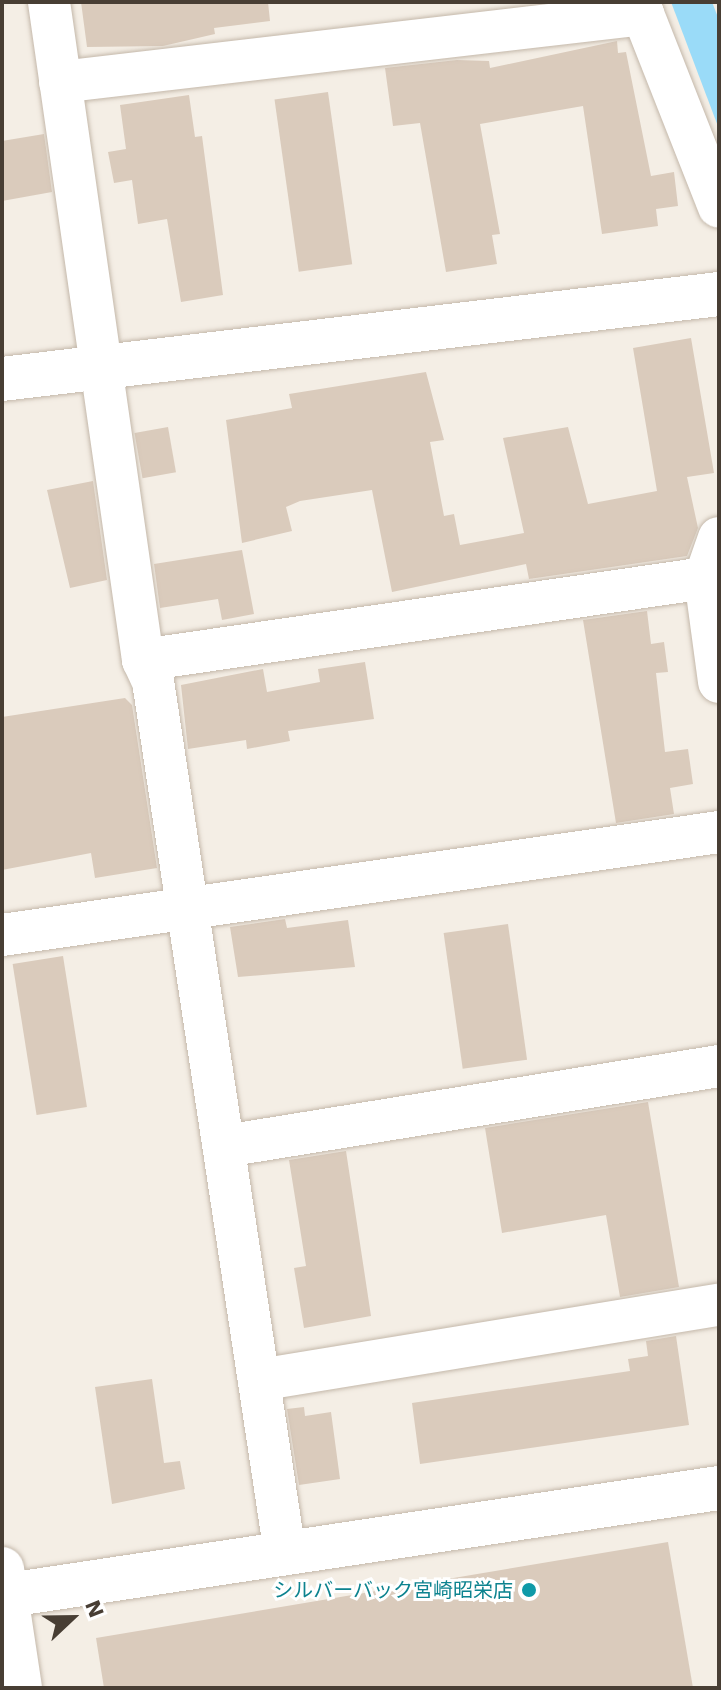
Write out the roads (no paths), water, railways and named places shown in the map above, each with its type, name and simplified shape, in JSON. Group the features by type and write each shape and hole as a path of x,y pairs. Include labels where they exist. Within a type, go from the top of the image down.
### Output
{"street":[{"path":"49,2 143,660 153,681 183,911 225,1146 285,1554"},
{"path":"60,82 641,8 719,207"},
{"path":"2,379 719,294"},
{"path":"719,538 705,578 719,682"},
{"path":"143,660 705,578"},
{"path":"2,935 719,832"},
{"path":"225,1146 719,1066"},
{"path":"259,1380 719,1305"},
{"path":"20,1688 3,1587 285,1554 719,1488"}],"water":[{"path":"671,2 712,2 719,20 719,129"}],"place":[{"name":"シルバーバック宮崎昭栄店","path":"529,1590"}]}
